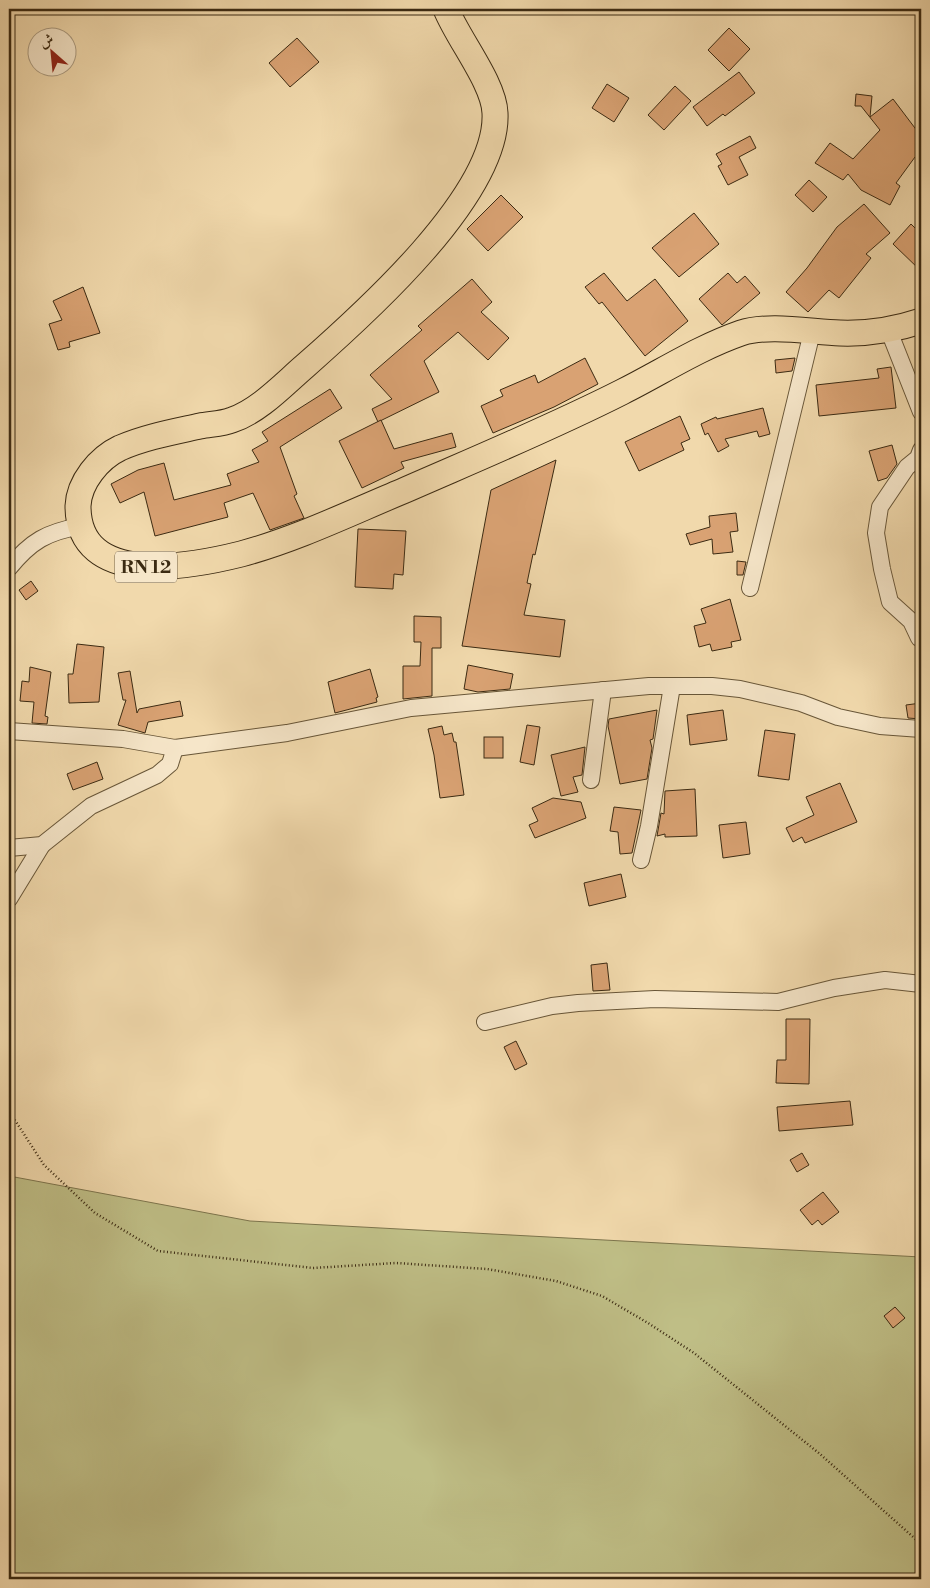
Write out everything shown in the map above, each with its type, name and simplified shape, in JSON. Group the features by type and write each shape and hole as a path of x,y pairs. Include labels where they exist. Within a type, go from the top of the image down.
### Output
{"main road":[{"name":"RN 12","path":"446,9 495,106 495,128 487,156 474,180 430,245 339,336 258,405 234,420 170,432 118,449 92,469 78,502 81,526 92,549 108,558 144,568 180,565 239,554 303,534 488,454 622,392 699,350 746,331 845,334 889,331 921,321"}],"street":[{"path":"889,331 921,412"},
{"path":"750,588 812,332"},
{"path":"919,638 911,621 890,602 876,534 880,507 907,467 918,458 921,450"},
{"path":"9,568 37,541 53,531 81,526"},
{"path":"641,860 649,826 672,686"},
{"path":"9,731 123,739 175,748 287,733 410,708 603,690 672,686 740,689 801,703 854,721 880,726 921,729"},
{"path":"591,780 603,690"},
{"path":"9,899 42,845 90,806 157,776 170,764 175,748"},
{"path":"9,848 42,845"},
{"path":"485,1022 552,1006 602,1001 655,999 778,1002 834,988 885,980 921,984"}],"path":[{"path":"9,1111 44,1165 82,1201 95,1213 158,1251 313,1268 396,1263 487,1269 556,1281 602,1296 694,1353 820,1454 921,1544"}],"shaded area":[{"path":"9,1176 250,1221 921,1257 921,1579 9,1579"}],"building":[{"path":"729,28 750,49 729,71 708,50"},
{"path":"297,38 319,62 290,87 269,63"},
{"path":"739,72 755,93 725,116 723,114 707,126 693,107"},
{"path":"607,84 629,98 614,122 592,108"},
{"path":"675,86 691,101 664,130 648,115"},
{"path":"856,94 872,96 870,117 893,99 921,136 921,164 915,157 896,183 900,186 890,205 861,190 848,174 843,180 815,163 830,143 853,159 880,130 861,106 855,106"},
{"path":"750,136 756,148 739,157 748,175 728,185 718,166 722,164 716,154"},
{"path":"809,180 827,197 813,212 795,195"},
{"path":"501,195 523,217 488,251 467,229"},
{"path":"864,204 890,233 866,254 871,258 839,298 829,290 808,312 786,292 807,268 837,227"},
{"path":"694,213 719,244 679,277 652,248"},
{"path":"911,224 921,234 921,271 893,244"},
{"path":"604,273 627,301 655,279 688,321 645,356 602,302 599,304 585,287"},
{"path":"728,273 737,283 745,276 760,293 722,325 699,299"},
{"path":"472,279 492,302 481,312 509,338 488,360 458,332 424,361 439,392 378,422 372,409 392,399 370,375 422,330 418,326"},
{"path":"83,287 100,333 69,342 70,347 58,350 49,324 62,320 53,301"},
{"path":"585,358 598,384 554,407 493,433 481,406 503,396 500,390 535,375 538,383"},
{"path":"795,358 792,371 776,373 775,360"},
{"path":"891,367 896,408 819,416 816,385 879,378 877,369"},
{"path":"330,389 342,408 280,447 297,494 294,496 304,518 270,530 253,493 224,503 228,517 155,536 144,492 120,503 111,484 138,470 164,463 174,500 231,485 227,474 259,462 252,450 268,441 262,432"},
{"path":"763,408 770,434 759,437 757,431 725,439 729,446 718,452 708,433 705,435 701,424 716,417 717,419"},
{"path":"680,416 690,439 681,443 684,450 639,471 625,442"},
{"path":"381,420 394,449 452,433 456,447 401,462 404,468 362,488 339,441"},
{"path":"892,445 897,464 887,478 878,481 869,451"},
{"path":"556,460 527,583 531,584 524,615 565,620 560,657 462,646 491,490"},
{"path":"736,513 738,531 730,532 733,552 713,554 712,539 690,545 686,534 710,527 709,516"},
{"path":"358,529 406,531 403,575 394,574 393,589 355,587"},
{"path":"737,561 746,562 743,575 737,575"},
{"path":"31,581 38,591 26,600 19,590"},
{"path":"730,599 741,640 731,642 732,647 712,651 710,644 699,647 694,626 706,623 701,609"},
{"path":"414,616 441,617 441,648 432,648 432,696 403,699 403,666 420,666 421,642 414,642"},
{"path":"77,644 104,647 99,702 69,703 68,674 73,674"},
{"path":"468,665 513,674 510,689 478,692 464,689"},
{"path":"30,667 51,672 45,716 48,717 47,724 32,723 34,702 20,701 22,681 29,682"},
{"path":"370,669 378,697 376,698 377,702 335,713 328,682"},
{"path":"130,671 137,713 139,709 180,701 183,716 148,722 145,733 118,725 126,700 123,700 118,673"},
{"path":"921,703 921,719 908,718 906,705"},
{"path":"657,710 653,739 650,740 652,748 647,779 620,784 608,726 609,719"},
{"path":"723,710 727,740 690,745 687,715"},
{"path":"527,725 540,727 534,765 520,762"},
{"path":"442,726 444,735 452,733 454,742 456,742 464,795 440,798 428,729"},
{"path":"765,730 795,734 789,780 758,776"},
{"path":"484,737 503,737 503,758 484,758"},
{"path":"585,747 582,775 573,777 578,792 561,796 551,755"},
{"path":"97,762 103,779 73,790 67,774"},
{"path":"840,783 857,822 805,843 802,837 793,842 786,828 814,815 806,797"},
{"path":"695,789 697,836 665,837 665,834 657,836 661,813 664,814 665,791"},
{"path":"553,798 581,802 586,818 535,838 529,825 538,821 532,808"},
{"path":"614,807 641,810 632,853 620,854 618,832 610,831"},
{"path":"746,822 750,854 723,858 719,825"},
{"path":"621,874 626,897 589,906 584,883"},
{"path":"607,963 610,990 593,991 591,965"},
{"path":"786,1019 810,1019 809,1084 776,1083 777,1060 786,1060"},
{"path":"516,1041 527,1064 515,1070 504,1047"},
{"path":"850,1101 853,1125 779,1131 777,1107"},
{"path":"802,1153 809,1165 797,1172 790,1160"},
{"path":"823,1192 839,1212 822,1225 818,1220 812,1225 800,1210"},
{"path":"895,1307 905,1318 893,1328 884,1316"}]}
